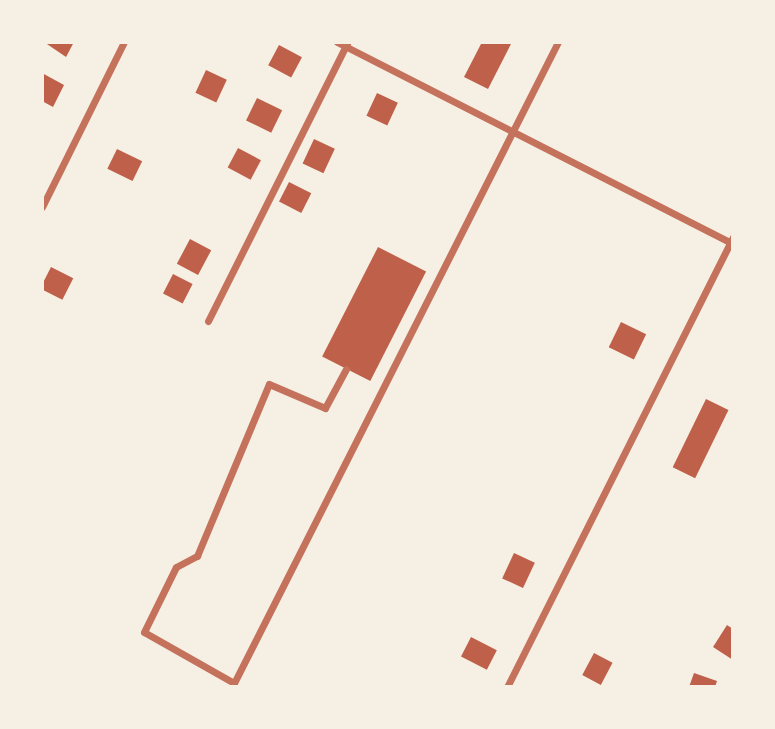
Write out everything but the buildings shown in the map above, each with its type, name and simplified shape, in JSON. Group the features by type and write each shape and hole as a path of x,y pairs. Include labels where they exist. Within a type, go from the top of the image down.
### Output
{"street":[{"path":"42,207 124,42"},
{"path":"346,369 325,408 268,384 197,556 176,567 144,632 233,685 558,42"},
{"path":"208,321 343,43 732,241 507,687"}]}
